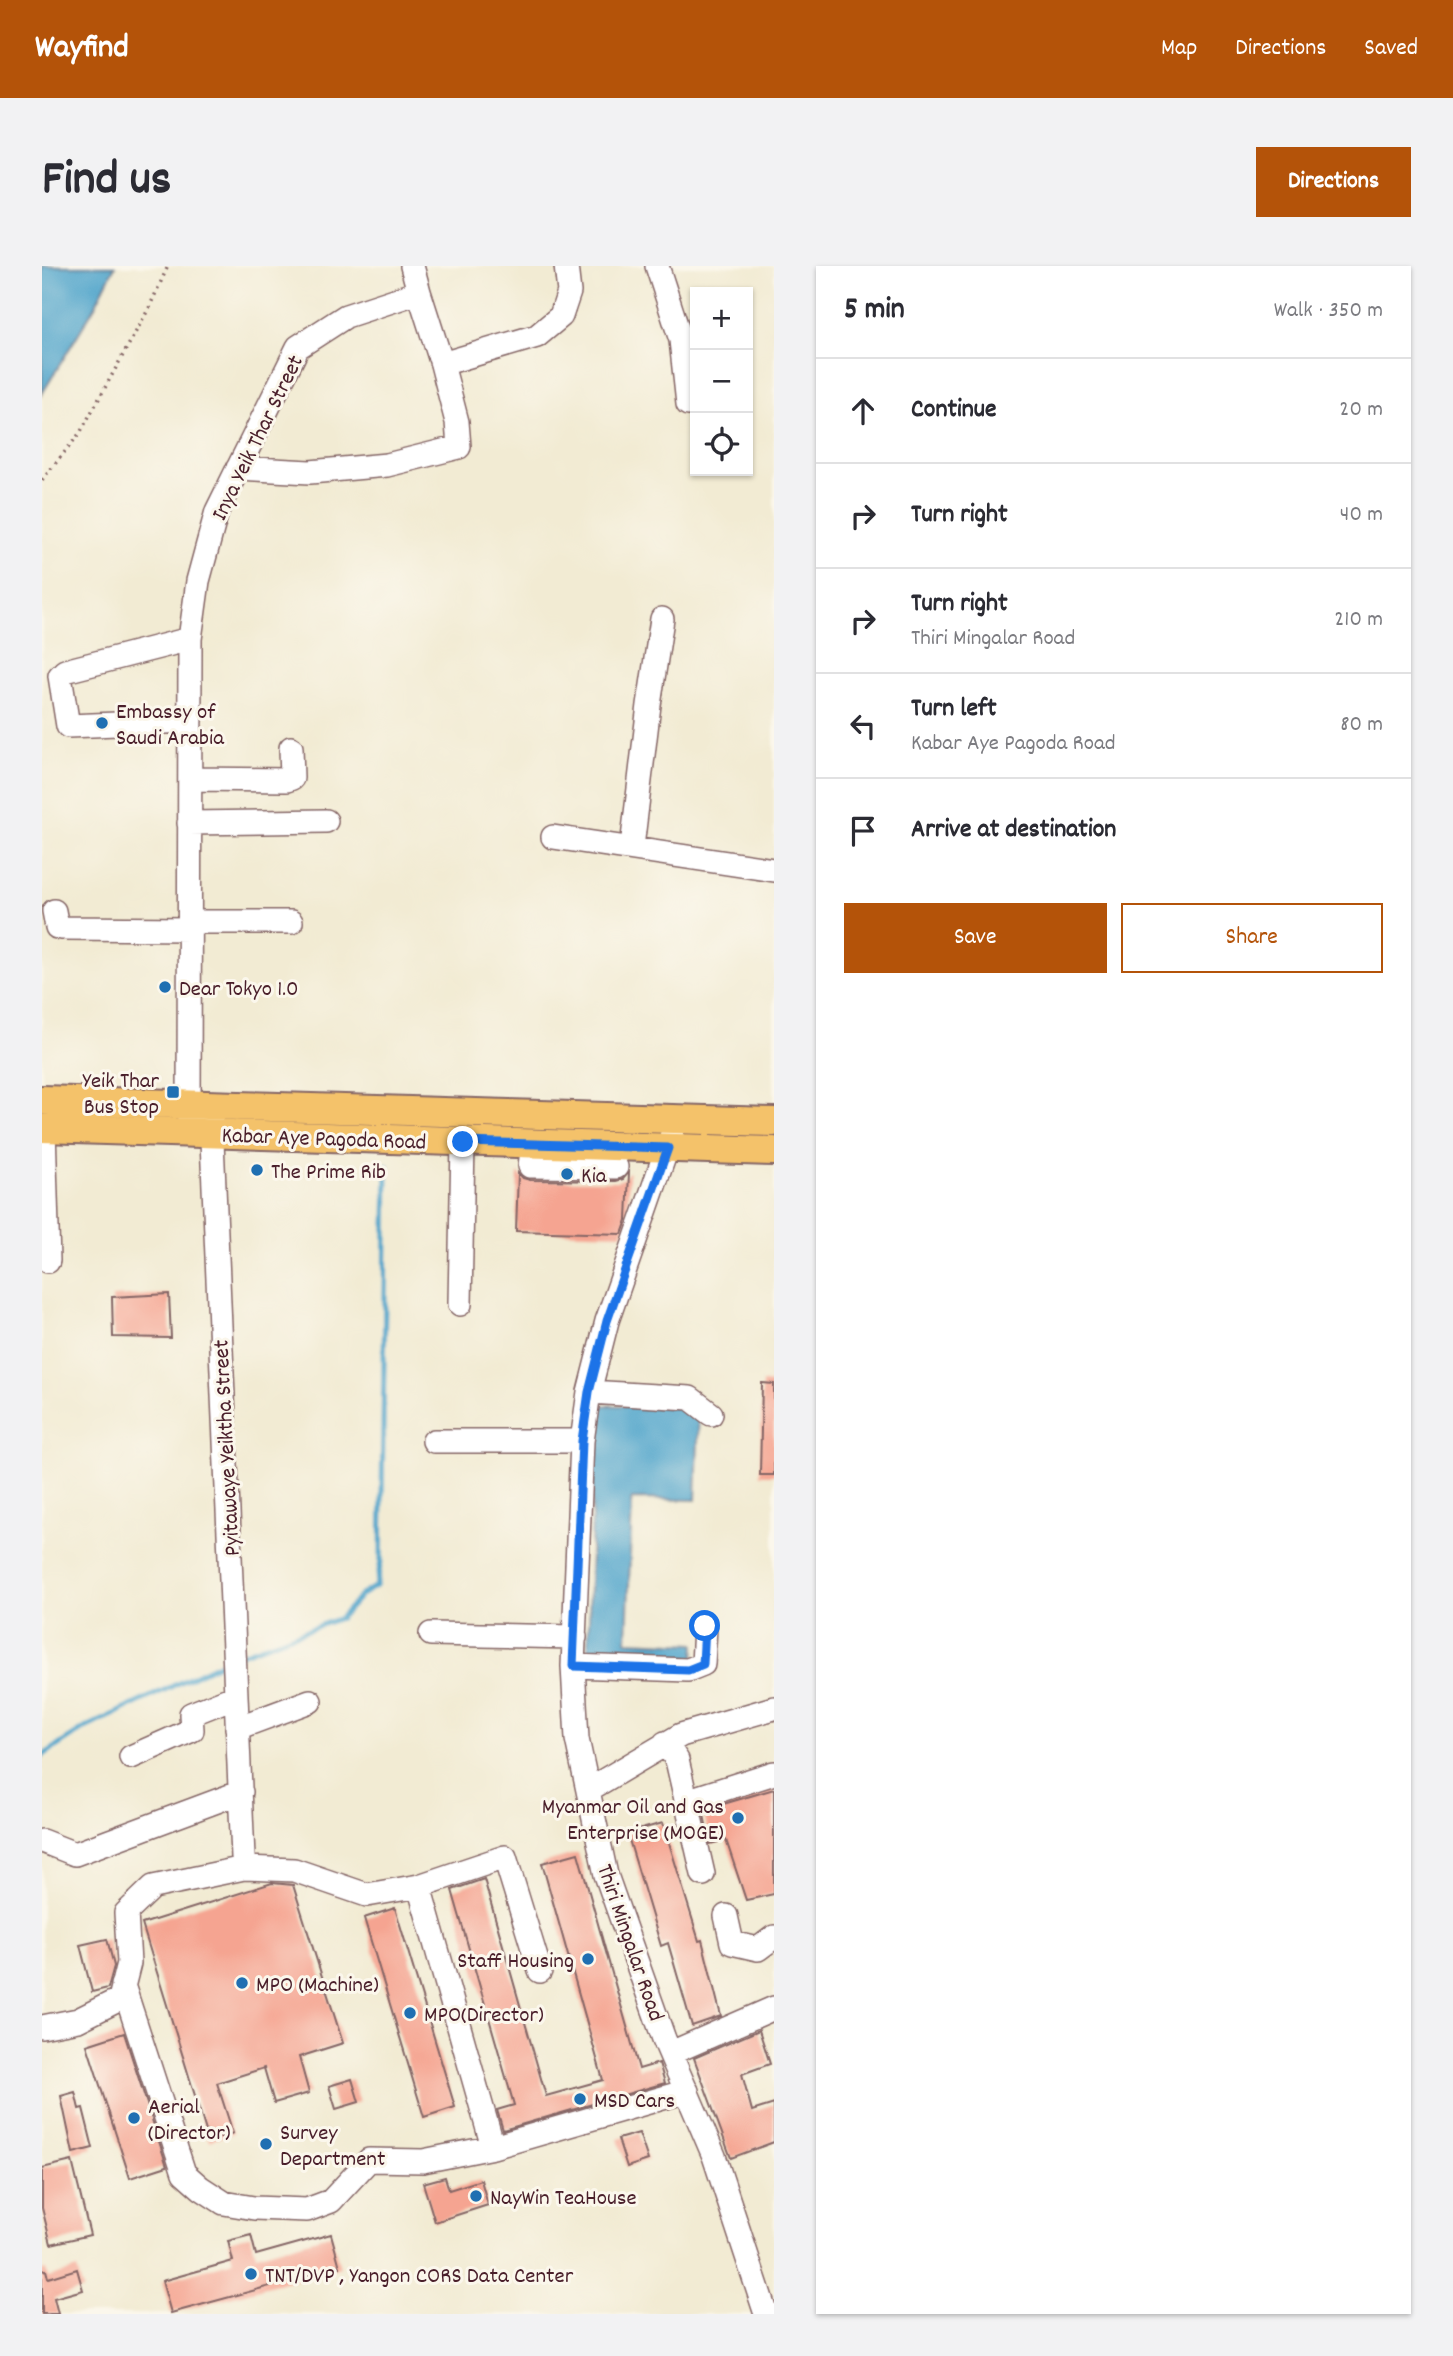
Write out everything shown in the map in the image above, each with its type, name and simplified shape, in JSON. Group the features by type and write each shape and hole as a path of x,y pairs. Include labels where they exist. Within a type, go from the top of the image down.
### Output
{"main road":[{"name":"Kabar Aye Pagoda Road","path":"42,1100 774,1122"},
{"name":"Kabar Aye Pagoda Road","path":"43,1129 774,1151"}],"street":[{"path":"238,468 310,472 387,465 459,447 457,422 442,364 412,266"},
{"path":"442,364 537,336 561,316 569,292 566,266"},
{"path":"657,266 681,340 688,404"},
{"name":"Inya Yeik Thar Street","path":"200,1104 190,925 190,639 198,581 217,510 298,346 346,316 419,292"},
{"path":"632,847 662,620"},
{"path":"190,639 65,671 60,676 68,726 190,721"},
{"path":"190,779 287,780 292,778 293,771 291,748"},
{"path":"189,823 326,821"},
{"path":"554,837 774,870"},
{"path":"54,911 55,923 62,928 291,922"},
{"name":"Pyitawaye Yeiktha Street","path":"200,1104 236,1696 243,1857"},
{"name":"Thiri Mingalar Road","path":"676,1119 607,1321 589,1392 582,1441 573,1666 577,1739 606,1875 671,2053 714,2156 766,2314"},
{"path":"43,1129 48,1261"},
{"path":"460,1304 463,1142"},
{"path":"533,1144 530,1166 616,1167"},
{"path":"589,1392 690,1398 711,1414"},
{"path":"434,1441 582,1441"},
{"path":"573,1666 688,1670 703,1664 705,1626"},
{"path":"431,1634 575,1637"},
{"path":"131,1757 192,1730 191,1714 236,1696"},
{"path":"237,1728 310,1701"},
{"path":"588,1790 681,1735 774,1707"},
{"path":"665,1743 677,1760 703,1874"},
{"path":"686,1801 774,1773"},
{"path":"42,1841 75,1854 241,1792"},
{"path":"42,2027 78,2020 120,1999 129,1962 126,1913 153,1887 244,1868 294,1870 368,1895 419,1886 505,1857 540,1971"},
{"path":"419,1886 494,2147"},
{"path":"726,1916 732,1943 758,1950 774,1937"},
{"path":"123,1985 184,2173 201,2189 224,2203 254,2208 307,2210 331,2201 369,2160 422,2161 494,2147 687,2091"},
{"path":"671,2053 774,2008"}],"path":[{"path":"42,480 80,433 149,308 169,266"}],"water":[{"path":"42,266 115,266 94,308 42,394"},
{"path":"595,1405 699,1408 696,1500 632,1499 627,1641 695,1644 694,1661 588,1658"}],"building":[{"path":"629,1172 627,1220 622,1234 516,1231 518,1173 530,1180 616,1181 623,1179"},
{"path":"169,1294 171,1338 113,1337 112,1297"},
{"path":"762,1383 774,1384 774,1475 760,1475"},
{"path":"774,1789 774,1894 746,1900 726,1840 710,1844 703,1810"},
{"path":"663,1823 699,1941 702,1940 721,2016 692,2026 668,1943 661,1946 627,1833"},
{"path":"578,1853 639,2069 659,2063 665,2083 503,2130 497,2110 514,2105 452,1890 484,1879 546,2096 603,2080 542,1863"},
{"name":"MPO (Machine)","path":"272,1883 293,1885 343,2043 299,2057 309,2093 274,2103 264,2068 217,2083 233,2133 209,2141 142,1924"},
{"name":"MPO(Director)","path":"395,1908 455,2107 424,2117 364,1918"},
{"path":"107,1939 114,1966 108,1988 92,1992 80,1945"},
{"path":"759,2030 770,2064 742,2074 752,2111 774,2104 774,2142 731,2158 694,2058"},
{"name":"Aerial (Director)","path":"124,2033 167,2166 130,2178 87,2045"},
{"path":"352,2079 359,2102 336,2109 329,2086"},
{"path":"75,2092 79,2109 83,2108 93,2148 73,2153 61,2096"},
{"path":"639,2133 648,2160 627,2167 618,2139"},
{"path":"72,2161 90,2235 51,2244 42,2208 42,2168"},
{"path":"445,2177 449,2190 481,2180 488,2205 435,2222 423,2183"},
{"name":"TNT/DVP , Yangon CORS Data Center","path":"331,2234 340,2267 171,2313 162,2281 233,2261 228,2241 251,2235 256,2255"},
{"path":"77,2269 83,2290 54,2298 58,2314 42,2314 42,2271 46,2270 48,2278"}],"waterway":[{"path":"241,1654 340,1618 361,1595 376,1586 381,1561 387,1166"},
{"path":"42,1756 85,1728 229,1659"}],"place":[{"name":"Embassy of Saudi Arabia","path":"102,723"},
{"name":"Dear Tokyo 1.0","path":"165,987"},
{"name":"Yeik Thar Bus Stop","path":"173,1092"},
{"name":"The Prime Rib","path":"257,1170"},
{"name":"Kia","path":"567,1174"},
{"name":"Myanmar Oil and Gas Enterprise (MOGE)","path":"738,1818"},
{"name":"Staff Housing","path":"588,1959"},
{"name":"MPO (Machine)","path":"242,1983"},
{"name":"MPO(Director)","path":"410,2013"},
{"name":"MSD Cars","path":"580,2099"},
{"name":"Aerial (Director)","path":"134,2118"},
{"name":"Survey Department","path":"266,2144"},
{"name":"NayWin TeaHouse","path":"476,2196"},
{"name":"TNT/DVP , Yangon CORS Data Center","path":"251,2274"}],"route":[{"path":"463,1142 668,1148 607,1321 589,1392 582,1441 573,1666 688,1670 703,1664 705,1626"}]}
